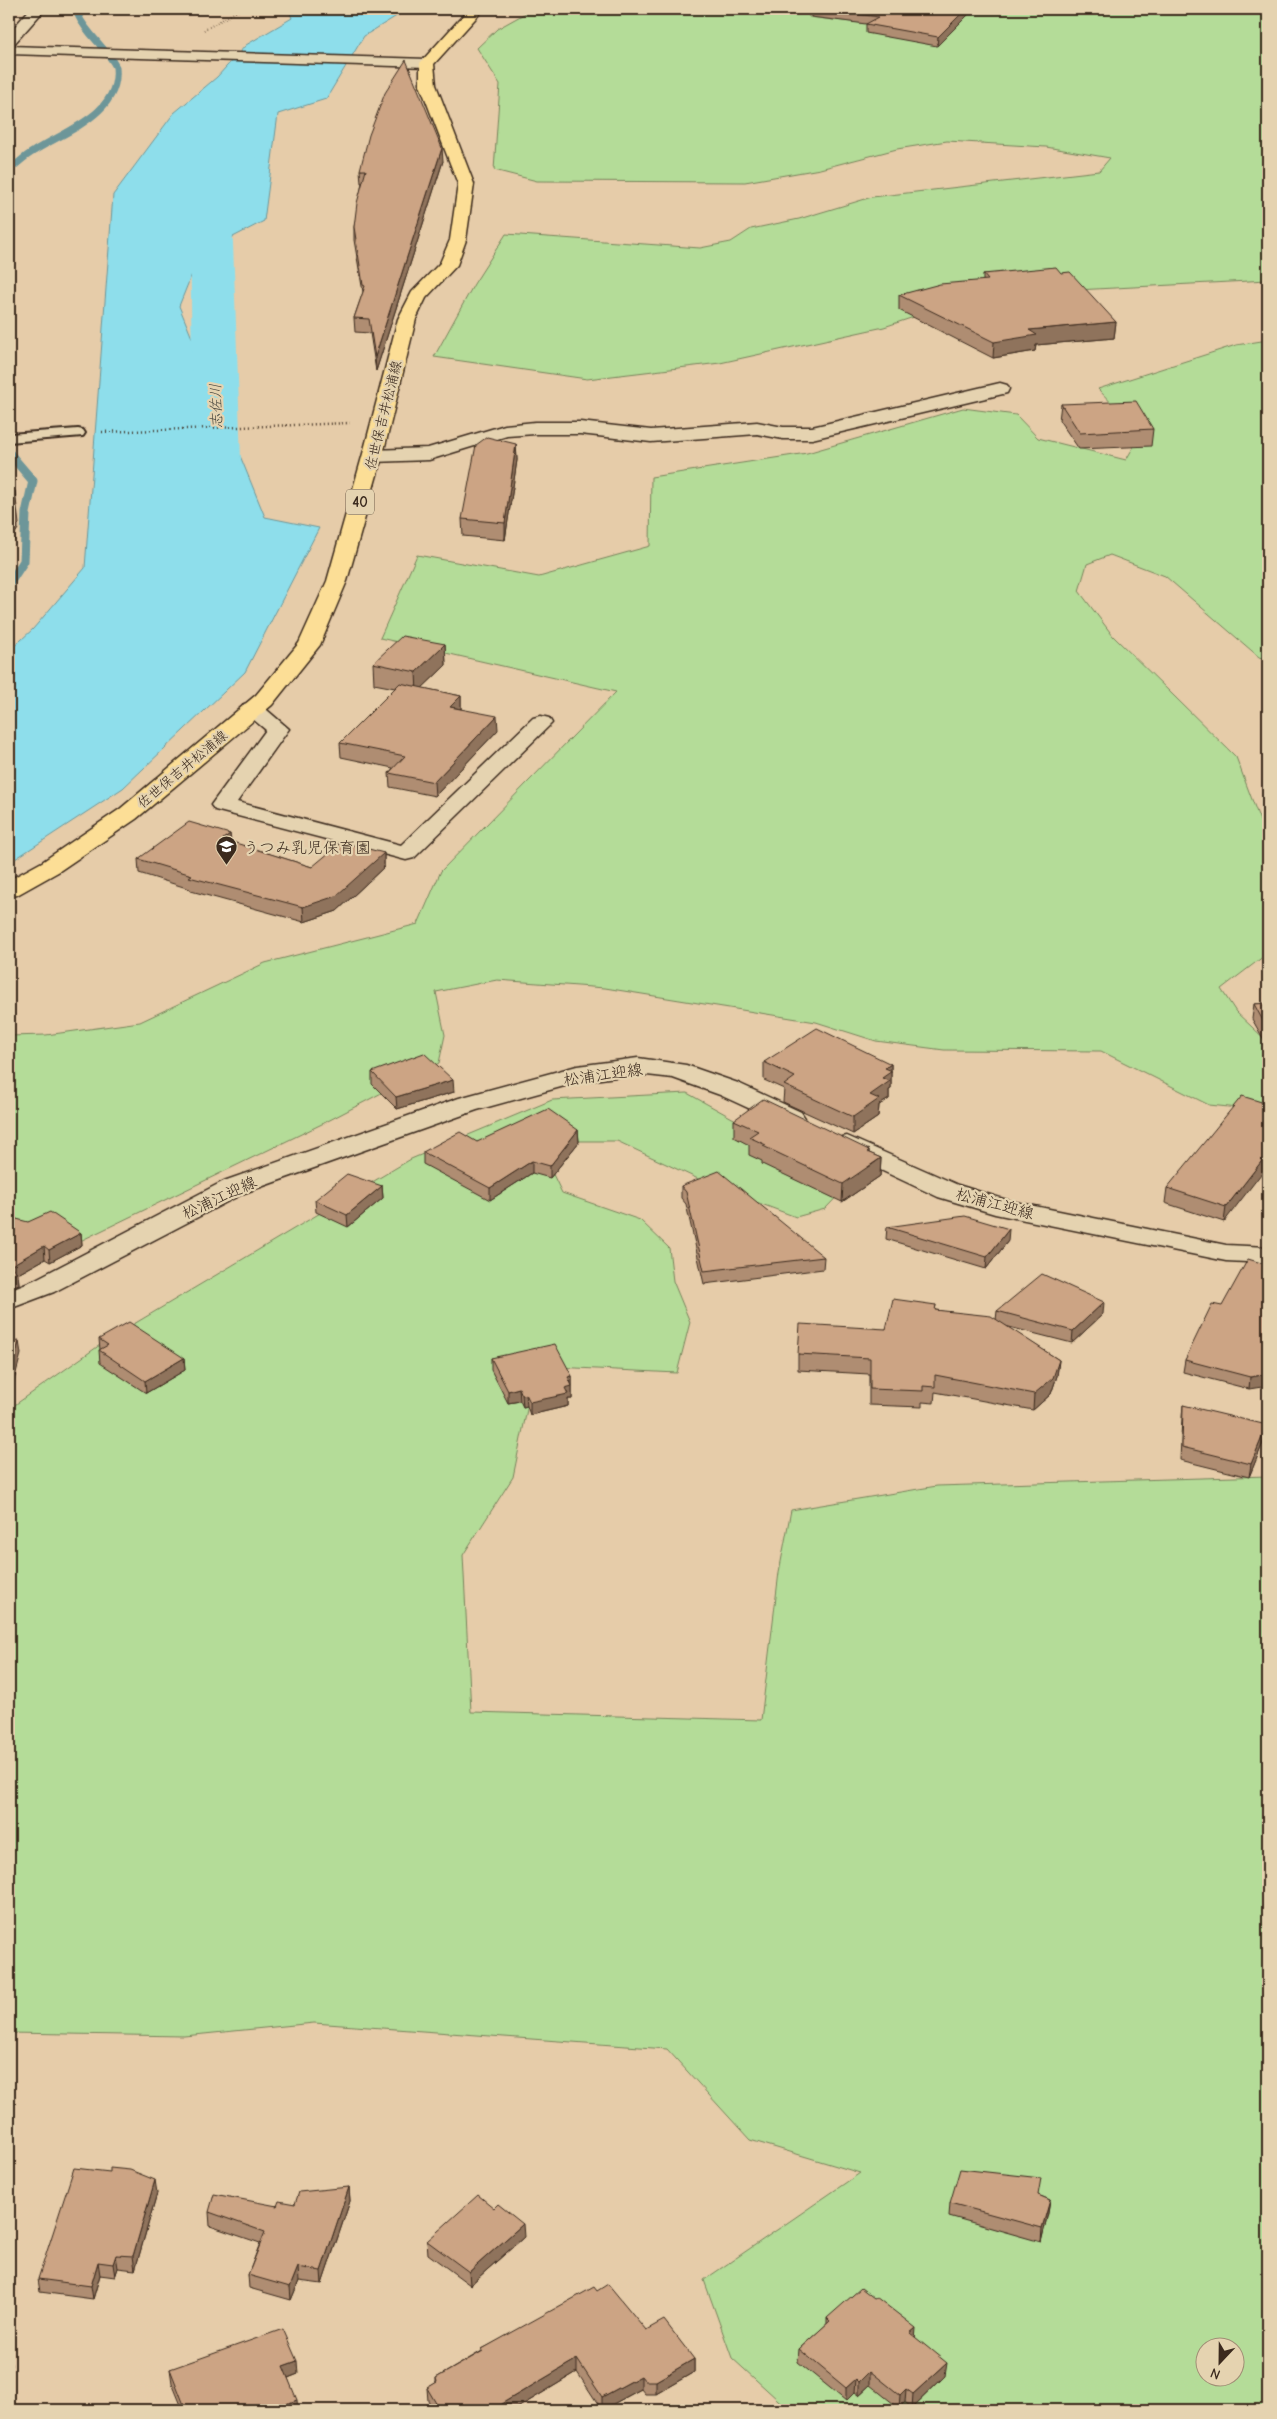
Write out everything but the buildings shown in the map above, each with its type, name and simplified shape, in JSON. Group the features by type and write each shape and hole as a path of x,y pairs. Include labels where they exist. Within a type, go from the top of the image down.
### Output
{"main road":[{"path":"427,63 476,9"},
{"name":"佐世保吉井松浦線","path":"9,890 50,867 128,814 264,700 309,645 337,581 373,456 407,319 418,296 448,265 458,240 466,184 428,85 427,63"}],"street":[{"path":"9,41 38,9"},
{"path":"9,50 427,63"},
{"path":"373,456 429,454 505,431 536,428 580,428 651,436 757,428 783,432 812,433 1000,389"},
{"path":"252,709 278,729 223,805 406,853 541,724"},
{"name":"松浦江迎線","path":"9,1300 44,1286 234,1187 468,1104 577,1074 638,1066 677,1071 729,1089 948,1191 1005,1208 1226,1253 1268,1255"}],"lane":[{"path":"10,438 78,433"}],"path":[{"path":"203,30 241,9"},
{"path":"78,433 381,422"}],"green space":[{"path":"533,9 807,9 809,17 930,31 960,9 1268,9 1268,280 980,295 884,327 720,363 587,379 434,357 474,284 506,234 700,248 731,242 751,229 799,219 872,197 1099,171 1110,158 1046,147 947,141 897,149 820,169 745,182 537,181 494,170 500,84 477,48 497,29"},
{"path":"1268,340 1268,660 1259,657 1165,576 1110,555 1087,564 1079,591 1113,636 1236,757 1268,842 1268,953 1221,989 1236,1012 1268,1042 1268,1111 1209,1105 1101,1051 944,1050 876,1041 816,1022 605,988 497,980 436,992 445,1035 439,1063 324,1123 74,1244 9,1245 9,1036 46,1035 140,1022 265,963 418,924 441,871 616,692 380,638 417,555 539,577 650,546 651,477 807,453 963,408 1016,415 1038,438 1126,460 1141,434 1098,389 1236,345"},
{"path":"687,1093 850,1183 825,1209 796,1217 711,1185 617,1141 569,1141 548,1164 562,1193 640,1220 669,1248 673,1281 690,1322 677,1373 536,1366 513,1477 463,1555 471,1712 761,1720 779,1572 791,1510 937,1486 1268,1476 1268,2410 789,2410 732,2358 704,2280 860,2173 750,2140 667,2049 314,2023 184,2036 9,2033 9,1409 107,1340 411,1159 552,1100"}],"water":[{"path":"288,9 408,9 364,36 326,99 278,114 264,221 200,254 179,306 265,517 319,528 245,672 123,788 9,863 9,651 33,629 85,568 113,195 174,113 217,77 246,45 292,18"}],"waterway":[{"path":"9,170 31,153 88,119 110,97 115,83 116,67 78,15 84,9"},
{"name":"志佐川","path":"212,492 217,459 211,217 237,157"},
{"path":"9,453 33,481 26,513 24,561 9,584"}],"place":[{"name":"うつみ乳児保育園","path":"227,866"}]}
